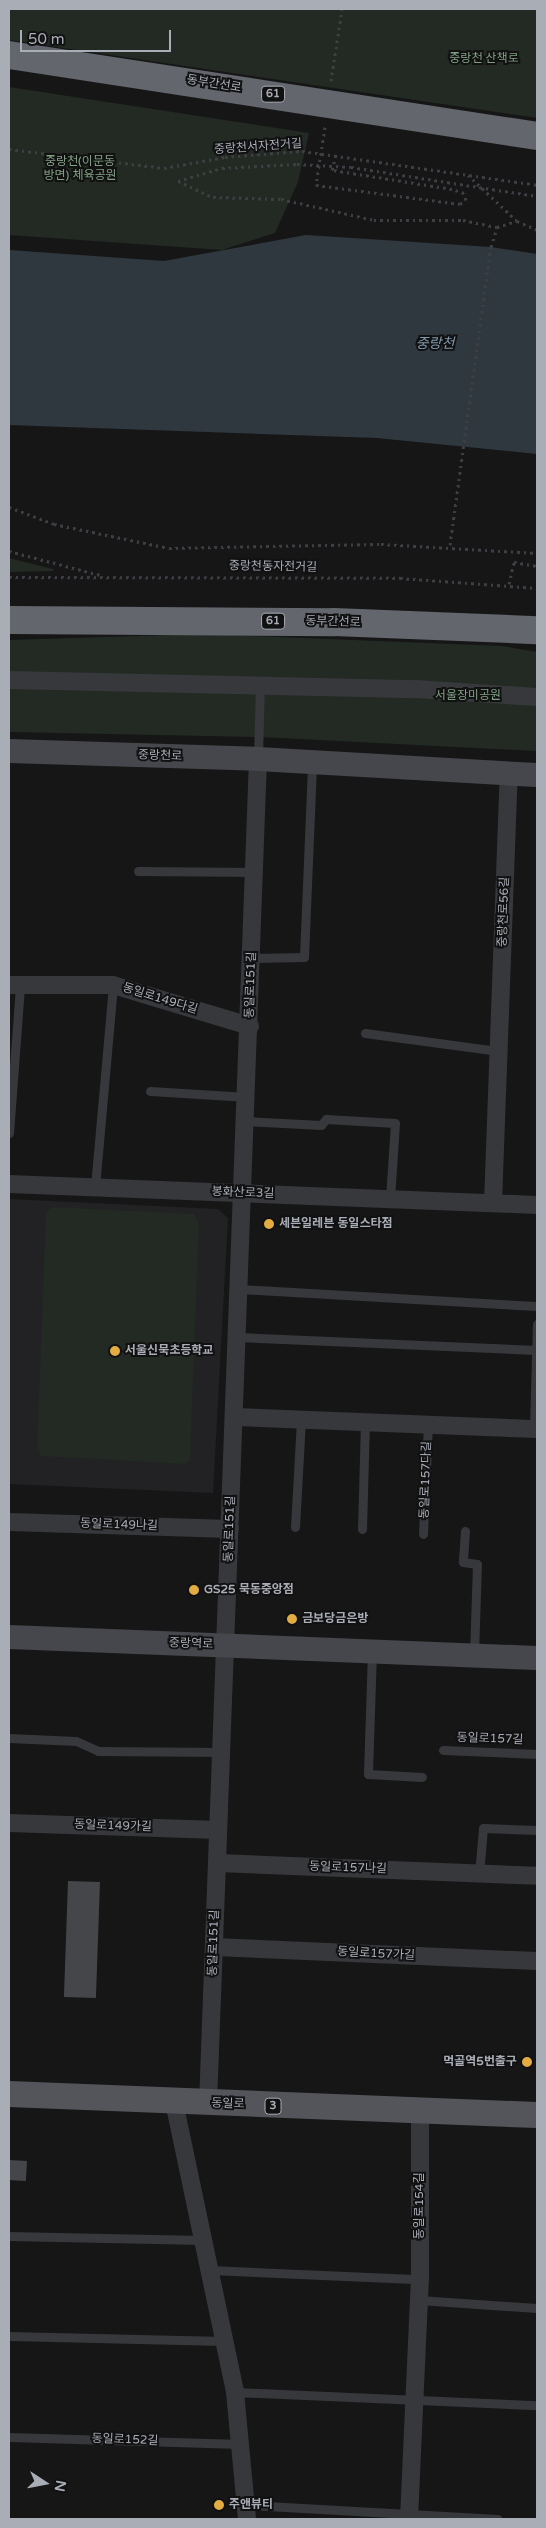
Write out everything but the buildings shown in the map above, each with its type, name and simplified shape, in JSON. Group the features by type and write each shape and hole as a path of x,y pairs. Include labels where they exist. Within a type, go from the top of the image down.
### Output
{"highway":[{"name":"동부간선로","path":"9,54 537,136"},
{"name":"동부간선로","path":"9,620 334,622 537,630"}],"main road":[{"name":"중랑천로","path":"9,751 258,759 537,775"},
{"name":"중랑역로","path":"9,1637 537,1658"},
{"name":"동일로","path":"9,2094 208,2104 537,2116"}],"street":[{"path":"9,680 260,685 537,696"},
{"name":"동일로151길","path":"208,2104 250,1026 258,759"},
{"name":"중랑천로56길","path":"493,1204 509,773"},
{"name":"동일로149다길","path":"14,985 113,985 250,1026"},
{"name":"봉화산로3길","path":"9,1184 537,1205"},
{"name":"동일로157다길","path":"234,1417 536,1429"},
{"name":"동일로149나길","path":"9,1522 230,1529"},
{"name":"동일로149가길","path":"9,1822 218,1830"},
{"name":"동일로157나길","path":"218,1863 537,1876"},
{"name":"동일로157가길","path":"214,1947 537,1961"},
{"path":"174,2102 235,2392 248,2512"},
{"name":"동일로154길","path":"409,2516 420,2279 420,2111"}],"lane":[{"path":"258,759 260,685"},
{"path":"252,958 304,957 312,762"},
{"path":"138,871 255,872"},
{"path":"9,1133 14,985"},
{"path":"95,1187 113,985"},
{"path":"365,1034 499,1051"},
{"path":"150,1091 247,1097"},
{"path":"246,1120 321,1125 326,1119 395,1123 390,1199"},
{"path":"240,1289 537,1306"},
{"path":"536,1429 537,1324"},
{"path":"238,1337 536,1350"},
{"path":"294,1527 300,1420"},
{"path":"362,1529 365,1423"},
{"name":"동일로157다길","path":"424,1534 428,1425"},
{"path":"465,1531 463,1562 477,1564 474,1656"},
{"path":"372,1652 368,1774 422,1777"},
{"path":"9,1738 76,1741 98,1750 222,1752"},
{"name":"동일로157길","path":"443,1750 537,1754"},
{"path":"479,1874 483,1828 537,1830"},
{"path":"9,2236 203,2240"},
{"path":"210,2270 420,2279"},
{"path":"419,2300 537,2308"},
{"path":"9,2336 224,2341"},
{"path":"235,2392 414,2398 537,2405"},
{"name":"동일로152길","path":"9,2437 242,2444"},
{"path":"248,2512 498,2519"}],"path":[{"path":"330,87 342,9"},
{"path":"326,116 316,185 460,204 466,200 464,193 452,189 332,170 336,155"},
{"name":"중랑천서자전거길","path":"9,149 164,168 265,154 336,155 537,185"},
{"path":"517,221 498,227 463,220 382,220 281,199 213,197 178,181 222,168 297,164 351,167 537,196"},
{"path":"467,174 517,221 537,230"},
{"path":"450,545 472,361 498,227"},
{"path":"9,507 54,524 169,548 450,545 537,553"},
{"path":"9,551 103,576"},
{"path":"509,584 514,562 537,566"},
{"name":"중랑천동자전거길","path":"9,576 400,578 509,584 537,588"}],"shaded area":[{"name":"서울신묵초등학교","path":"9,1199 218,1209 228,1218 213,1493 9,1484"}],"green space":[{"name":"중랑천 산책로","path":"9,9 537,9 537,118 9,40"},
{"name":"중랑천(이문동 방면) 체육공원","path":"9,87 309,133 298,182 275,233 222,250 9,235"},
{"path":"9,558 53,569 54,571 9,572"},
{"name":"서울장미공원","path":"202,634 502,646 537,652 537,751 260,737 9,732 9,640"},
{"name":"서울신묵초등학교","path":"53,1207 194,1214 199,1224 190,1459 185,1464 41,1456 37,1449 46,1213"}],"water":[{"name":"중랑천","path":"306,235 491,247 537,254 537,454 377,438 9,425 9,250 164,261"}],"place":[{"name":"세븐일레븐 동일스타점","path":"269,1224"},
{"name":"서울신묵초등학교","path":"115,1351"},
{"name":"GS25 묵동중앙점","path":"194,1590"},
{"name":"금보당금은방","path":"292,1619"},
{"name":"먹골역5번출구","path":"527,2062"},
{"name":"주앤뷰티","path":"219,2505"}]}
